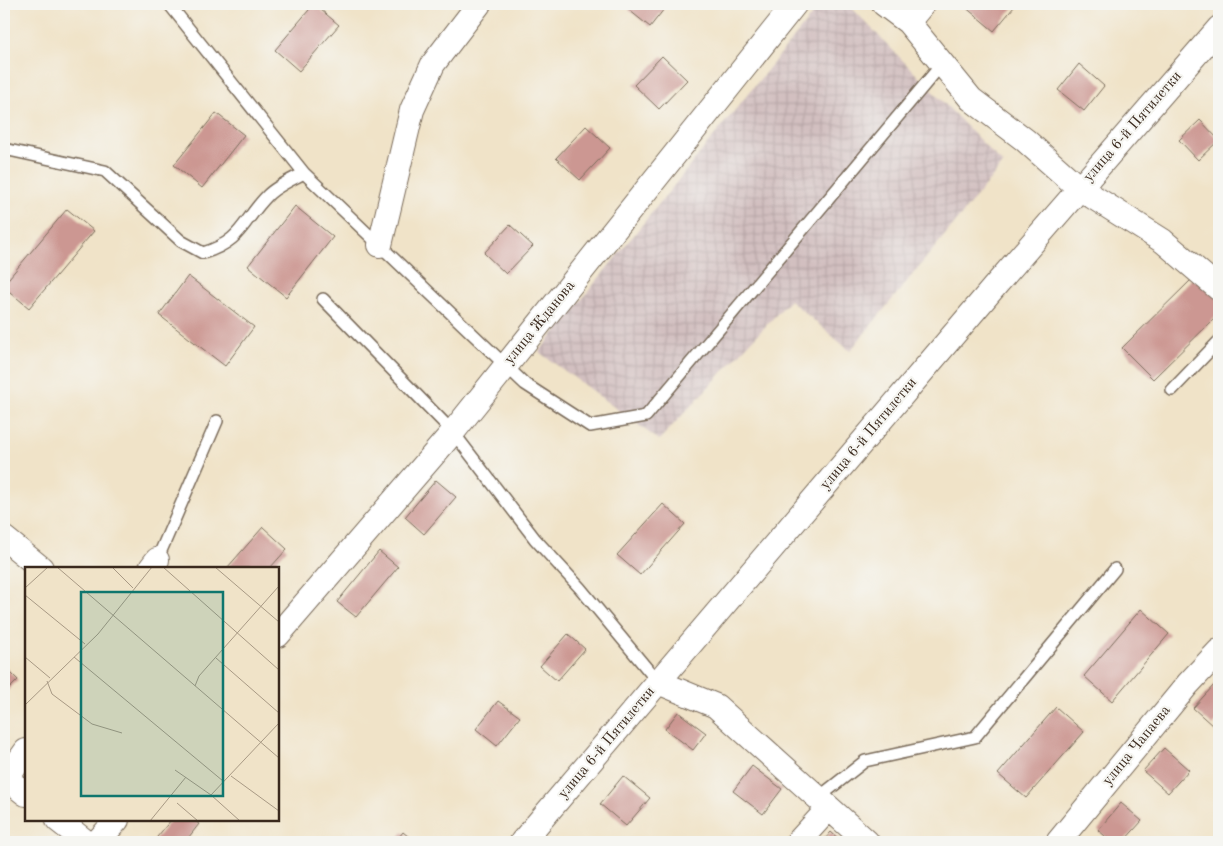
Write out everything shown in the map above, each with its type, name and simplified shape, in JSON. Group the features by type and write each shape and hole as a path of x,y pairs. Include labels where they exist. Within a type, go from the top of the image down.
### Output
{"street":[{"path":"380,245 412,110 433,64 479,4"},
{"name":"улица Жданова","path":"279,634 453,432 794,4"},
{"path":"884,4 908,22 971,99 1025,140 1079,188 1163,240 1219,289"},
{"path":"908,22 923,4"},
{"name":"улица 6-й Пятилетки","path":"522,842 995,286 1219,28"},
{"path":"4,538 40,567"},
{"name":"улица Чапаева","path":"1058,842 1188,684 1219,651"},
{"path":"658,682 716,706 867,842"},
{"path":"25,751 5,780 25,793"},
{"path":"798,842 823,803"},
{"path":"59,821 86,842"},
{"path":"98,842 116,821"}],"lane":[{"path":"170,4 304,173 525,384 590,426 646,416 942,64"},
{"path":"4,149 105,171 181,240 203,253 219,248 233,239 269,194 304,173"},
{"path":"323,299 453,432 535,539 580,588 658,682"},
{"path":"1172,390 1219,341"},
{"path":"154,564 217,420"},
{"path":"823,803 865,761 975,737 1115,569"}],"shaded area":[{"path":"821,4 848,4 1003,164 850,351 790,300 659,440 539,352"}],"building":[{"path":"314,4 339,25 299,71 275,50"},
{"path":"634,4 668,4 650,27 629,10"},
{"path":"965,4 1009,4 1014,7 994,31 964,6"},
{"path":"662,56 687,80 659,109 634,85"},
{"path":"1079,64 1104,86 1084,111 1058,90"},
{"path":"216,113 244,135 202,188 174,165"},
{"path":"1200,120 1219,140 1198,160 1179,140"},
{"path":"586,126 610,148 580,180 556,158"},
{"path":"295,206 333,237 286,297 248,266"},
{"path":"67,209 94,231 29,308 4,287 4,284"},
{"path":"510,225 533,246 506,274 484,253"},
{"path":"188,276 254,327 225,366 159,315"},
{"path":"1195,276 1219,300 1219,314 1153,379 1122,348"},
{"path":"436,480 456,497 424,534 405,517"},
{"path":"663,504 685,524 640,575 617,555"},
{"path":"263,527 287,549 271,567 228,567"},
{"path":"379,551 398,567 356,617 337,602"},
{"path":"1141,609 1169,634 1112,701 1084,676"},
{"path":"568,634 585,649 557,681 540,666"},
{"path":"4,666 18,680 4,694"},
{"path":"1215,684 1219,688 1219,719 1213,726 1193,708"},
{"path":"498,701 520,717 497,746 476,729"},
{"path":"1056,707 1084,732 1026,798 998,774"},
{"path":"678,712 706,733 693,750 665,729"},
{"path":"1164,748 1189,770 1168,793 1143,771"},
{"path":"752,766 782,789 763,814 733,791"},
{"path":"623,776 650,798 626,826 600,804"},
{"path":"1121,803 1142,821 1123,842 1112,842 1098,830"},
{"path":"170,821 194,821 199,824 185,842 153,842"},
{"path":"403,832 415,842 395,842"},
{"path":"831,832 842,842 822,842"}]}
